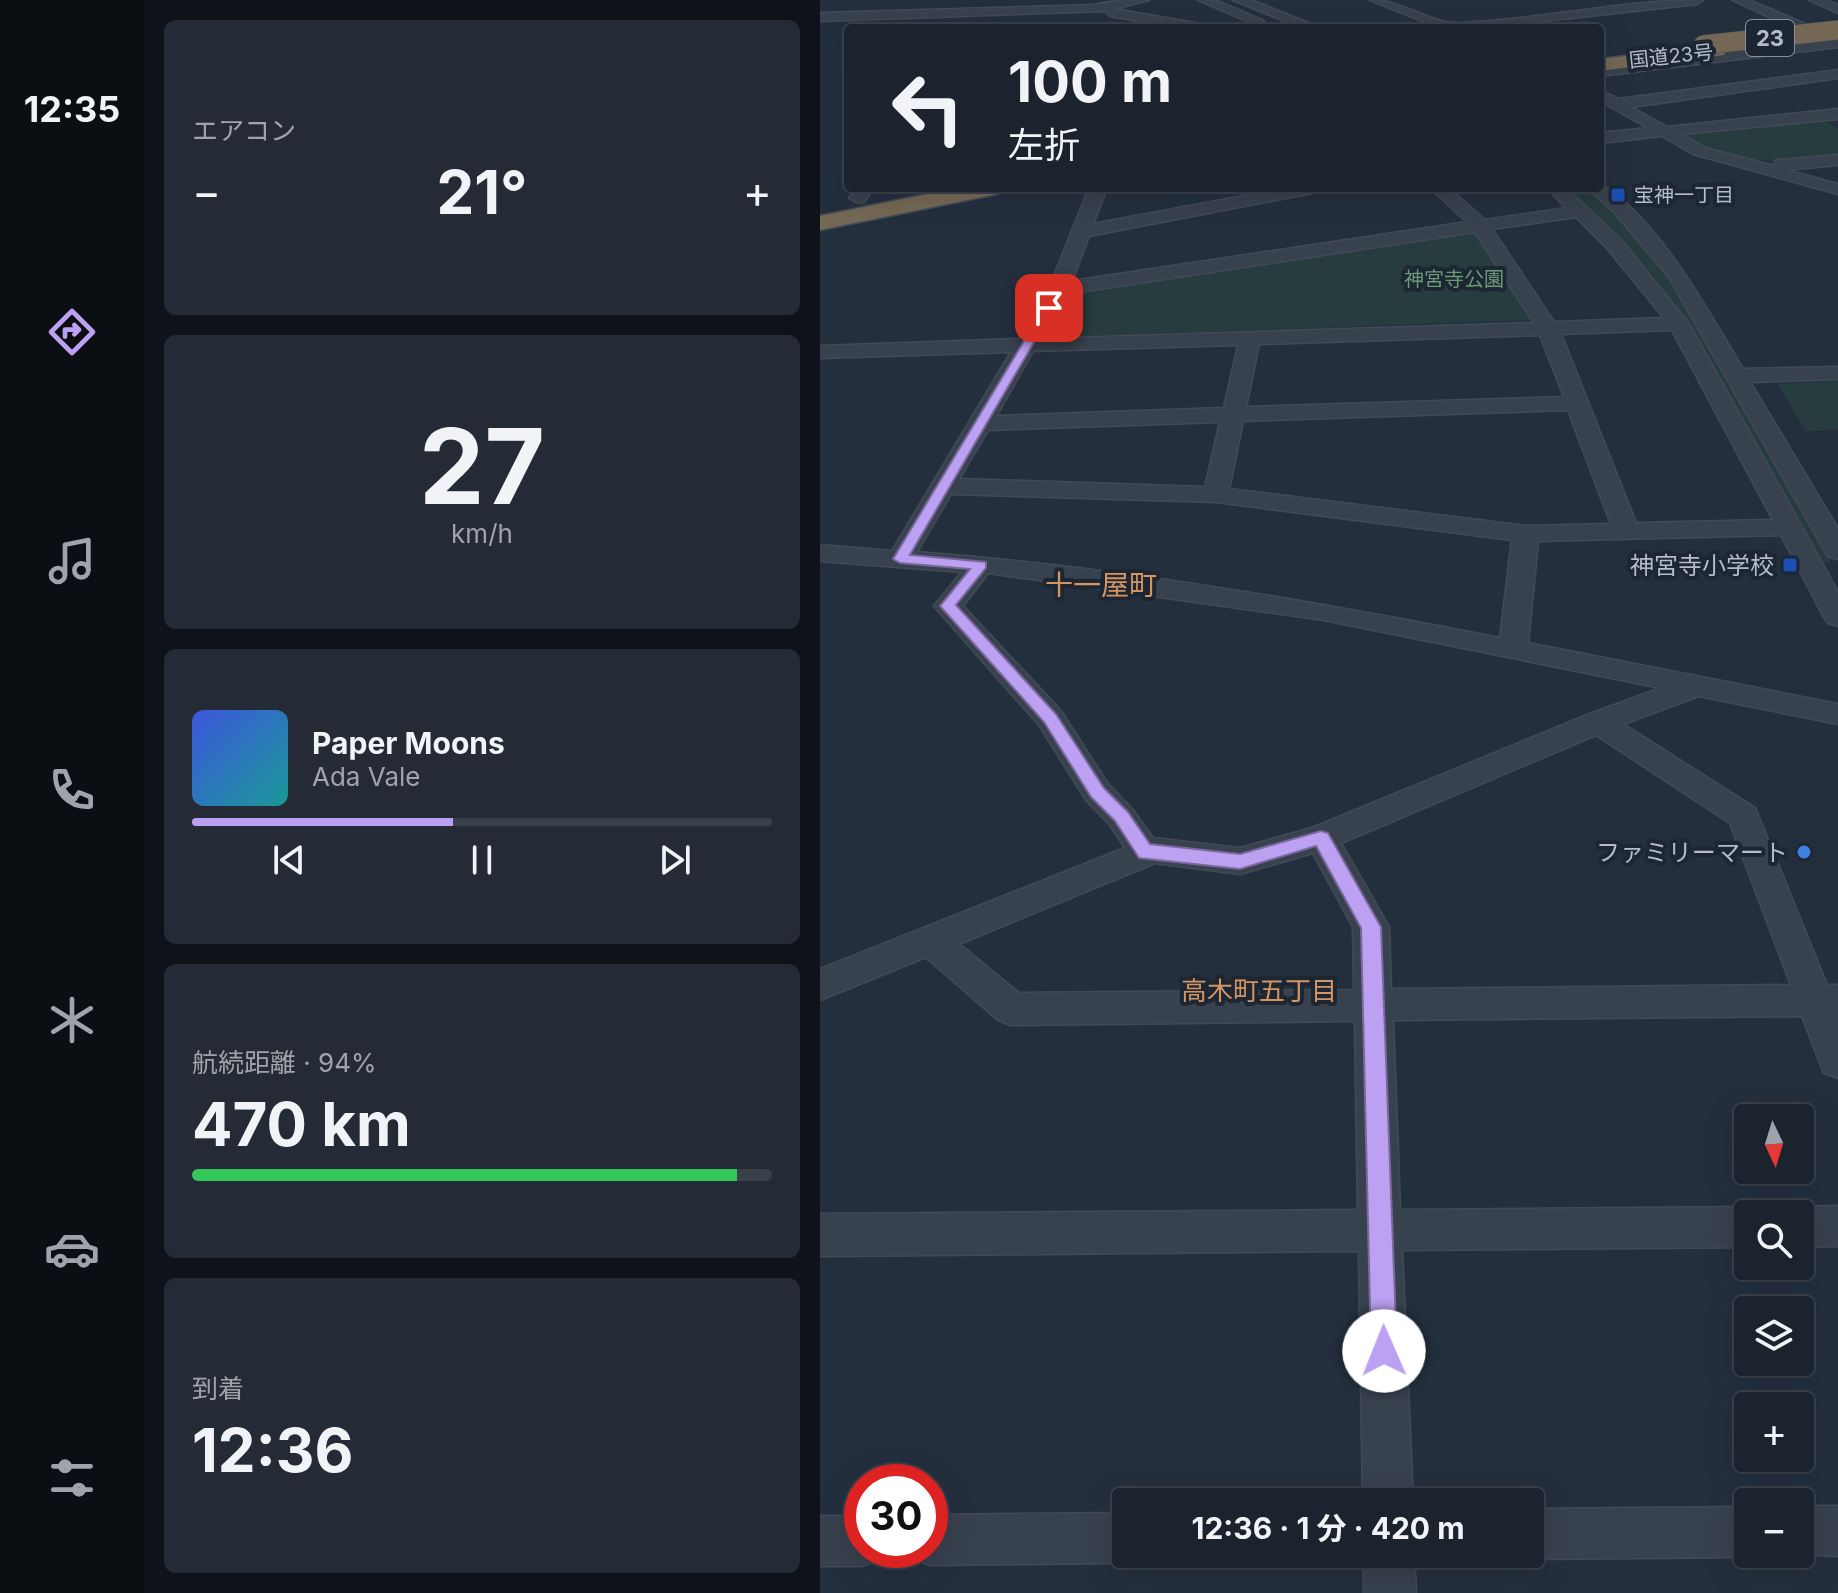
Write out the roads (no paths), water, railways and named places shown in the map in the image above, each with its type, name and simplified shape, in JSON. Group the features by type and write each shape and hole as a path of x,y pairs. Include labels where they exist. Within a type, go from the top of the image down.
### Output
{"highway":[{"name":"国道23号","path":"1604,64 1838,30"},
{"name":"国道23号","path":"1604,54 1838,41"},
{"path":"820,223 972,192"},
{"path":"820,205 862,193"}],"street":[{"path":"891,15 898,0"},
{"path":"1070,0 1093,9 1178,24"},
{"path":"820,17 1093,9 1143,0"},
{"path":"1204,0 1266,24"},
{"path":"1239,0 1303,24"},
{"path":"1376,0 1440,24"},
{"path":"1481,24 1644,2 1697,0"},
{"path":"1738,0 1838,41"},
{"path":"1815,0 1838,9"},
{"path":"1027,24 1031,11"},
{"path":"1253,24 1261,22"},
{"path":"1604,53 1803,28"},
{"path":"1604,71 1838,41"},
{"path":"1617,104 1838,74"},
{"path":"1604,97 1699,151 1838,189"},
{"path":"1604,137 1663,129 1833,118"},
{"path":"1761,167 1838,160"},
{"path":"900,559 1059,289 1097,192"},
{"path":"1082,232 1291,192"},
{"path":"1443,192 1480,225 1548,328 1627,532"},
{"path":"1560,192 1614,244 1679,324 1838,617"},
{"path":"1601,192 1621,209 1677,275 1838,551"},
{"path":"1059,289 1579,211"},
{"path":"820,352 1679,324"},
{"path":"1216,495 1250,338"},
{"path":"1738,376 1838,373"},
{"path":"981,423 1577,403"},
{"path":"944,486 1216,495 1526,534 1790,527"},
{"path":"1513,649 1526,534"},
{"path":"820,553 981,565 1324,612 1838,714"},
{"path":"981,565 948,606 1050,718 1097,792 1121,817 1146,853"},
{"path":"820,985 1153,850 1240,861 1321,838 1598,722 1697,686"},
{"path":"1598,722 1744,816 1826,1000 1838,1061"},
{"path":"1321,838 1371,927 1376,1007 1388,1488"},
{"path":"930,940 1011,1009 1826,1000"},
{"path":"1814,1227 1838,1226"},
{"path":"820,1235 1734,1227"},
{"path":"1814,1531 1838,1531"},
{"path":"1544,1534 1734,1532"},
{"path":"948,1540 1112,1538"},
{"path":"820,1541 844,1541"},
{"path":"1389,1568 1390,1593"}],"place":[{"name":"宝神一丁目","path":"1618,195"},
{"name":"神宮寺小学校","path":"1790,565"},
{"name":"ファミリーマート","path":"1804,852"}],"district":[{"name":"十一屋町","path":"1101,585"},
{"name":"高木町五丁目","path":"1259,990"}],"park label":[{"name":"神宮寺公園","path":"1454,279"}]}
